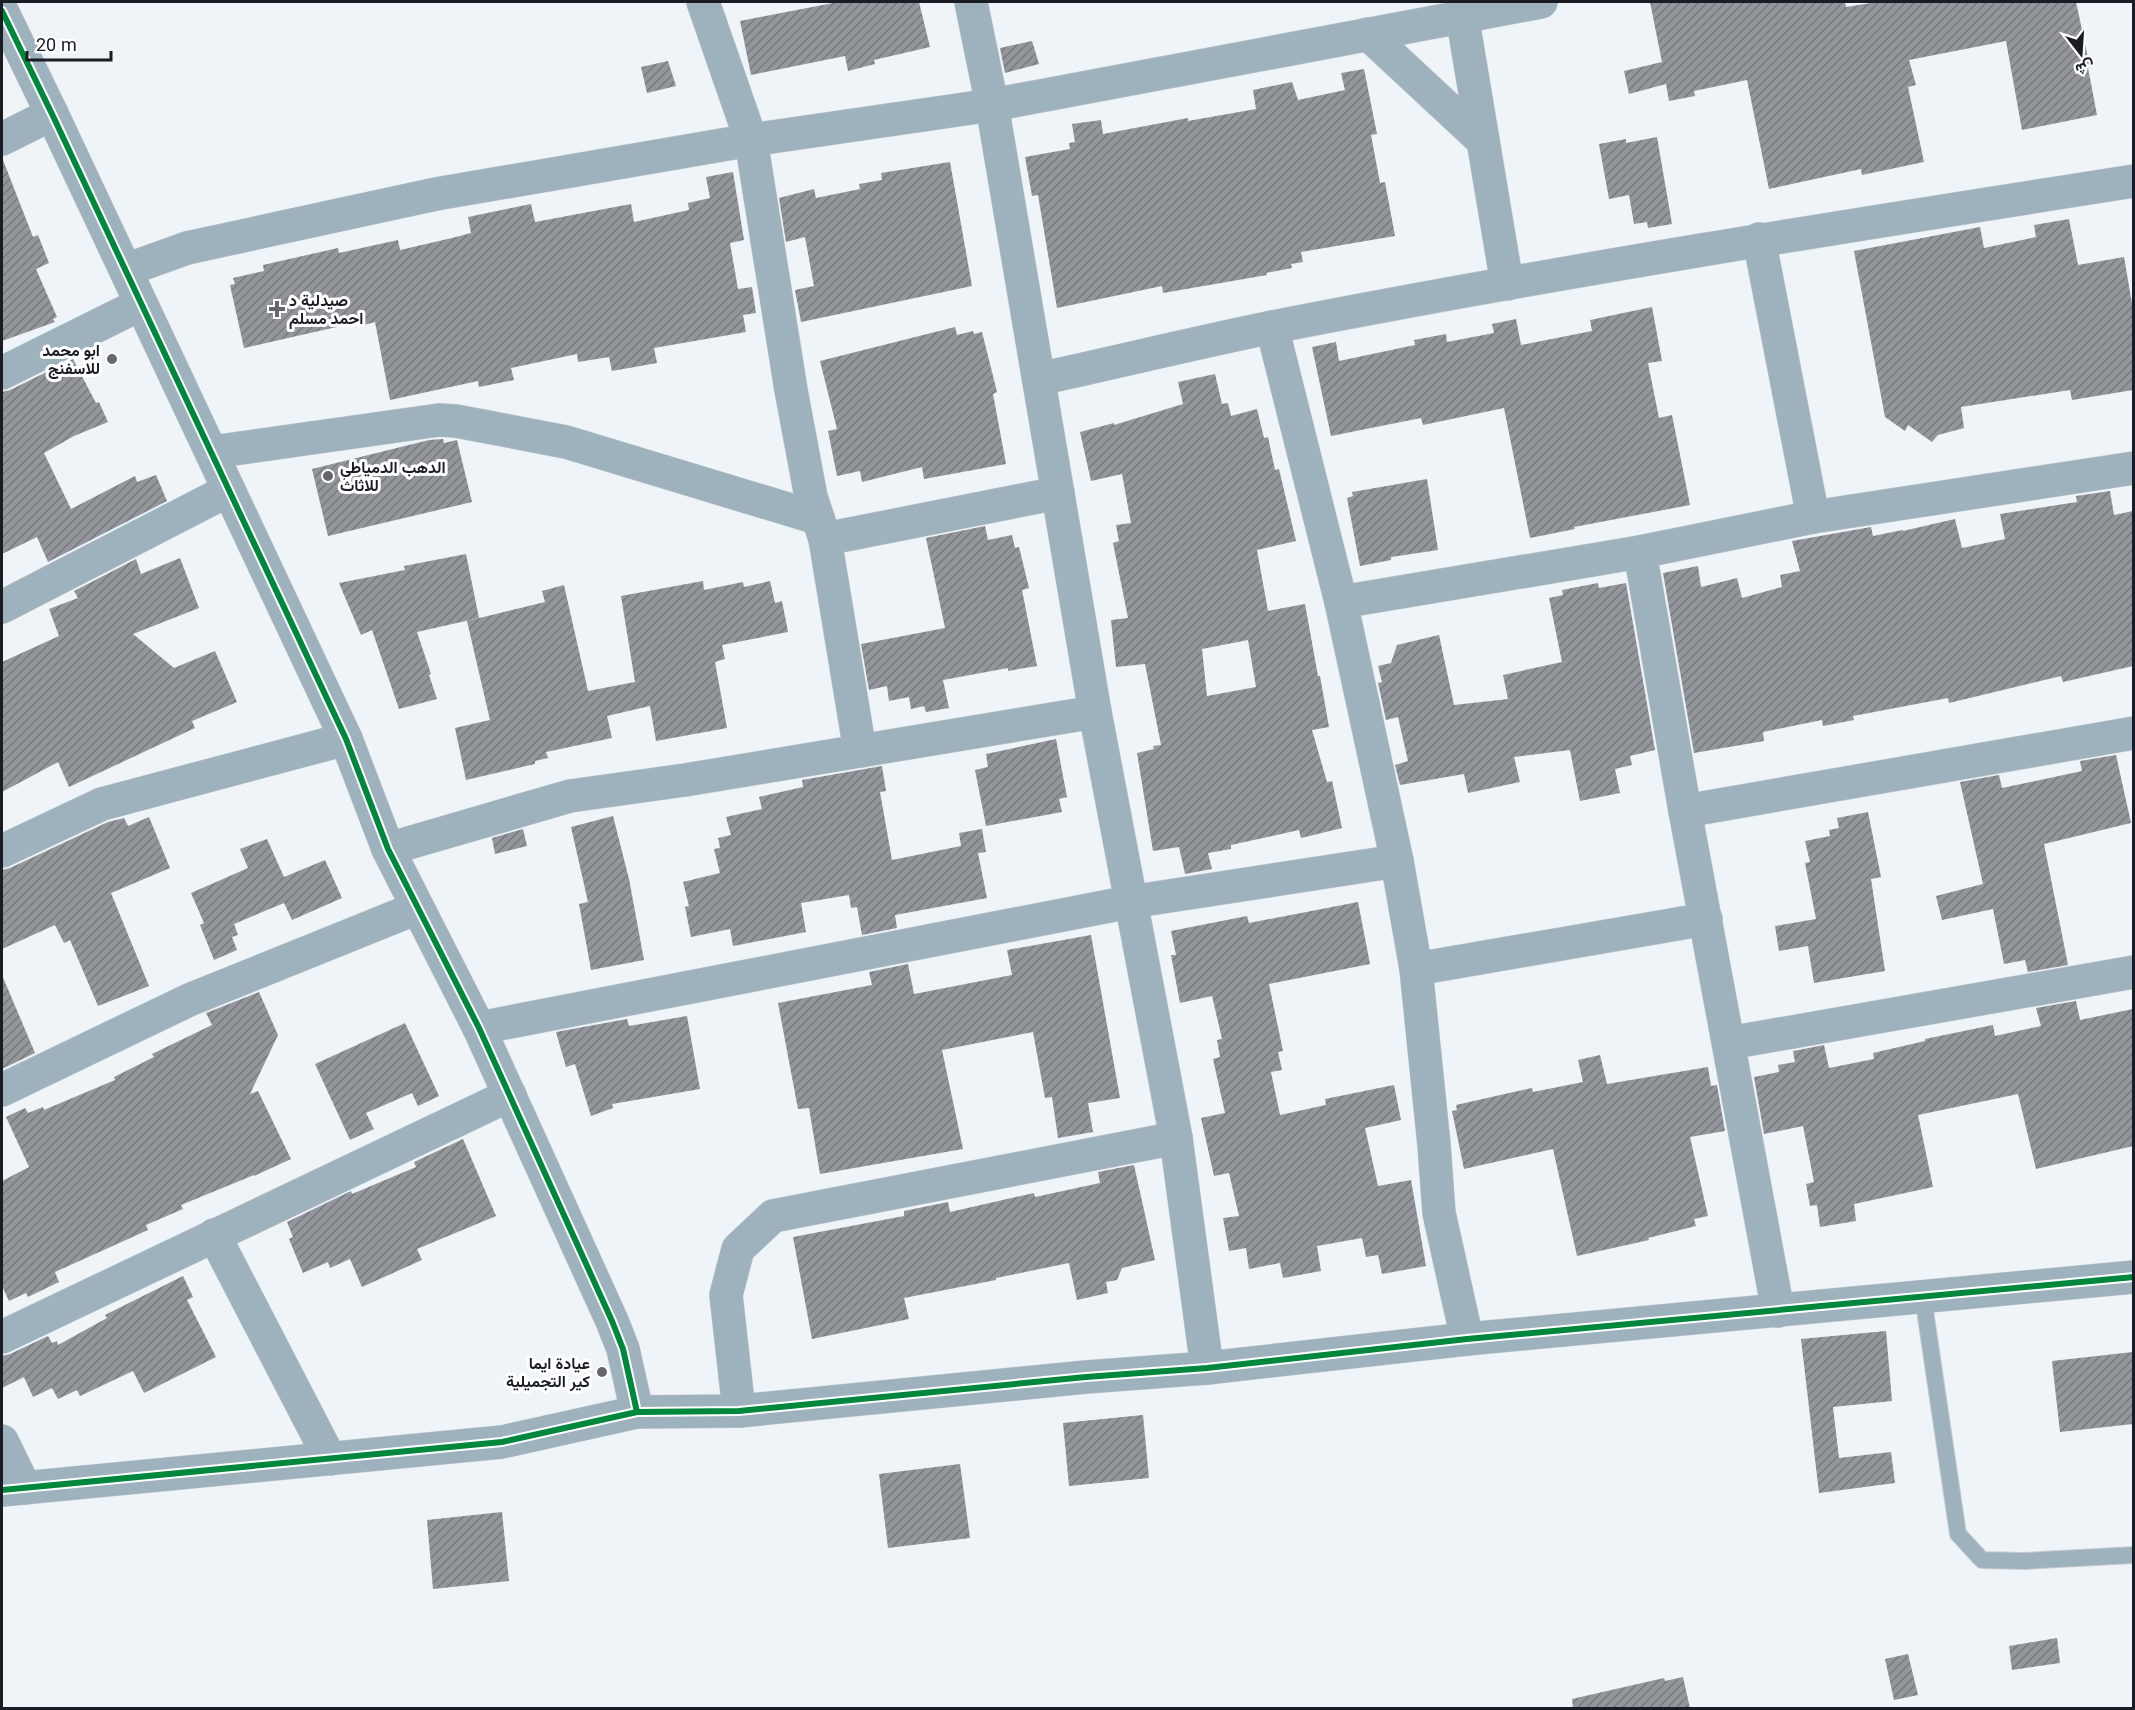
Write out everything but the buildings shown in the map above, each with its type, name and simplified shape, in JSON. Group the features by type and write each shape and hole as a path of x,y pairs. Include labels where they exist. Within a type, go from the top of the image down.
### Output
{"street":[{"path":"703,2 751,140 791,390 821,529 860,750"},
{"path":"971,2 993,105 1095,712 1176,1138 1207,1368"},
{"path":"126,270 187,248 436,194 751,140 993,105 1462,15 1541,2"},
{"path":"2,11 346,739 388,849 479,1028 510,1095 623,1348 637,1412"},
{"path":"1462,15 1508,284"},
{"path":"1368,34 1483,141"},
{"path":"2,139 52,114"},
{"path":"1039,379 1272,327 1508,284 1759,240 2133,181"},
{"path":"1759,240 1813,517"},
{"path":"2,373 141,304"},
{"path":"1272,327 1341,602 1397,861 1416,969 1439,1213 1467,1340"},
{"path":"212,452 439,420 456,421 566,442 673,473 821,529 1058,493"},
{"path":"1341,602 1640,552 1813,517 2133,468"},
{"path":"2,607 229,490"},
{"path":"1640,552 1685,811 1778,1311"},
{"path":"388,849 570,796 685,780 1095,712"},
{"path":"1685,811 2133,733"},
{"path":"2,851 102,804 346,739"},
{"path":"479,1028 1130,902 1397,861"},
{"path":"2,1090 189,1000 417,908"},
{"path":"1416,969 1706,919"},
{"path":"1729,1043 2133,972"},
{"path":"2,1337 510,1095"},
{"path":"739,1411 726,1294 738,1249 773,1216 1176,1138"},
{"path":"213,1235 330,1459"},
{"path":"2,1442 13,1489 502,1442 637,1412 739,1411 1086,1377 1207,1368 1467,1340 2133,1277"}],"lane":[{"path":"1923,1297 1958,1534 1982,1560 2024,1561 2133,1555"}],"cycle path":[{"path":"2,11 346,739 388,849 479,1028 612,1321 623,1349 637,1412"},
{"path":"2,1490 502,1442 637,1412 739,1411 1086,1377 1207,1368 1467,1339 2134,1277"}],"place":[{"name":"صيدلية د احمد مسلم","path":"277,309"},
{"name":"ابو محمد للاسفنج","path":"112,359"},
{"name":"الدهب الدمياطي للاثاث","path":"328,476"},
{"name":"عيادة ايما كير التجميلية","path":"602,1372"}]}
